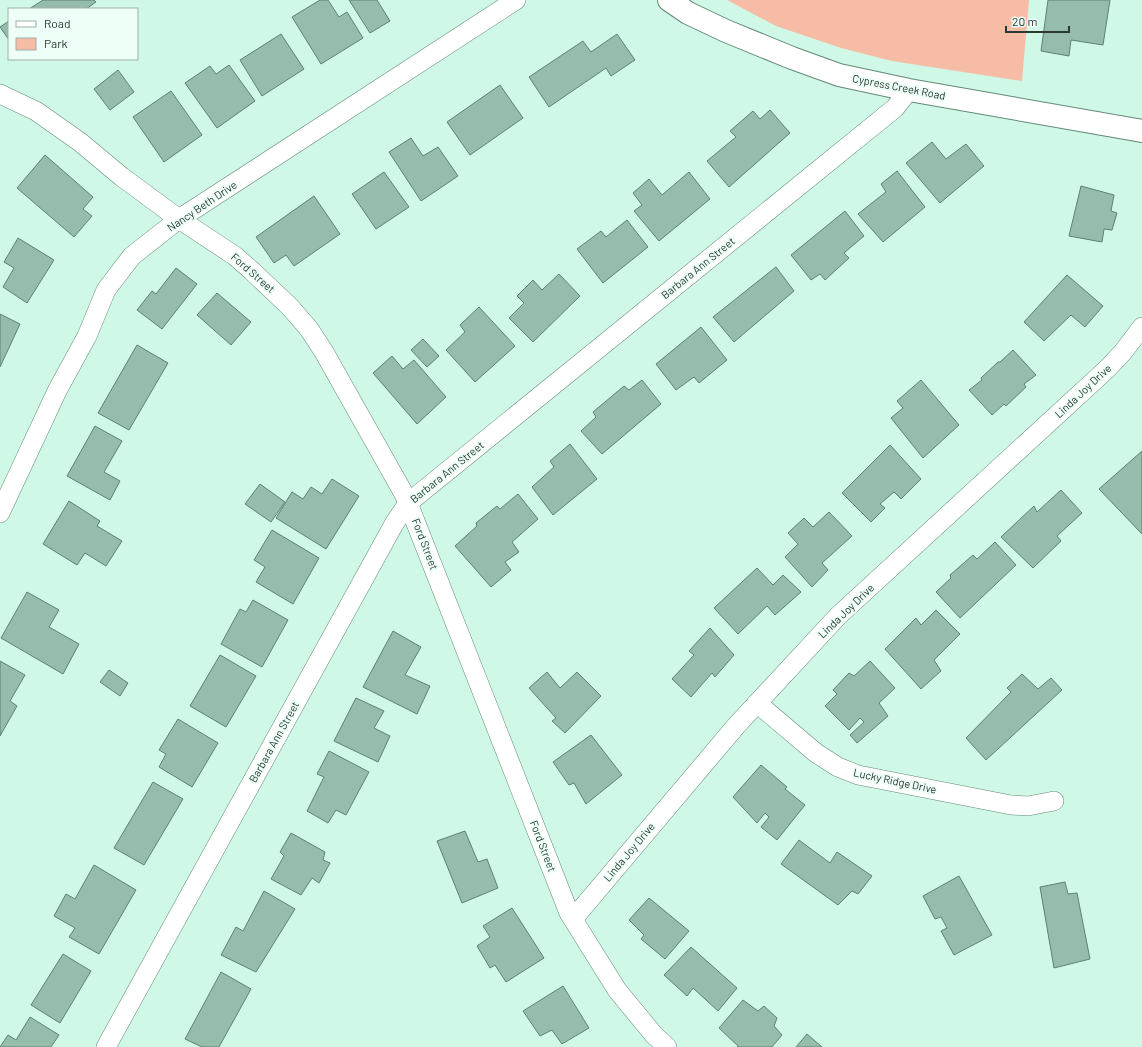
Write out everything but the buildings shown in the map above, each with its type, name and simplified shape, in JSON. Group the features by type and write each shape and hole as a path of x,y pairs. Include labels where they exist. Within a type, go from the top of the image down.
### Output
{"main road":[{"name":"Cypress Creek Road","path":"669,0 688,13 726,31 792,58 839,75 909,90 1142,131"}],"street":[{"name":"Nancy Beth Drive","path":"0,513 57,391 87,336 106,290 132,256 179,219 516,0"},
{"name":"Barbara Ann Street","path":"106,1047 394,524 408,503 895,108 909,90"},
{"name":"Ford Street","path":"0,94 36,111 80,142 122,177 179,219 235,256 290,308 309,329 324,352 404,494 566,905 573,919 617,990 654,1035 668,1047"},
{"name":"Linda Joy Drive","path":"573,919 736,726 838,616 1107,369 1123,352 1142,327"},
{"name":"Lucky Ridge Drive","path":"757,703 816,753 838,767 858,775 1011,805 1028,806 1054,801"}],"green space":[{"path":"727,0 1029,0 1022,81 892,61 841,48 776,26"}]}
